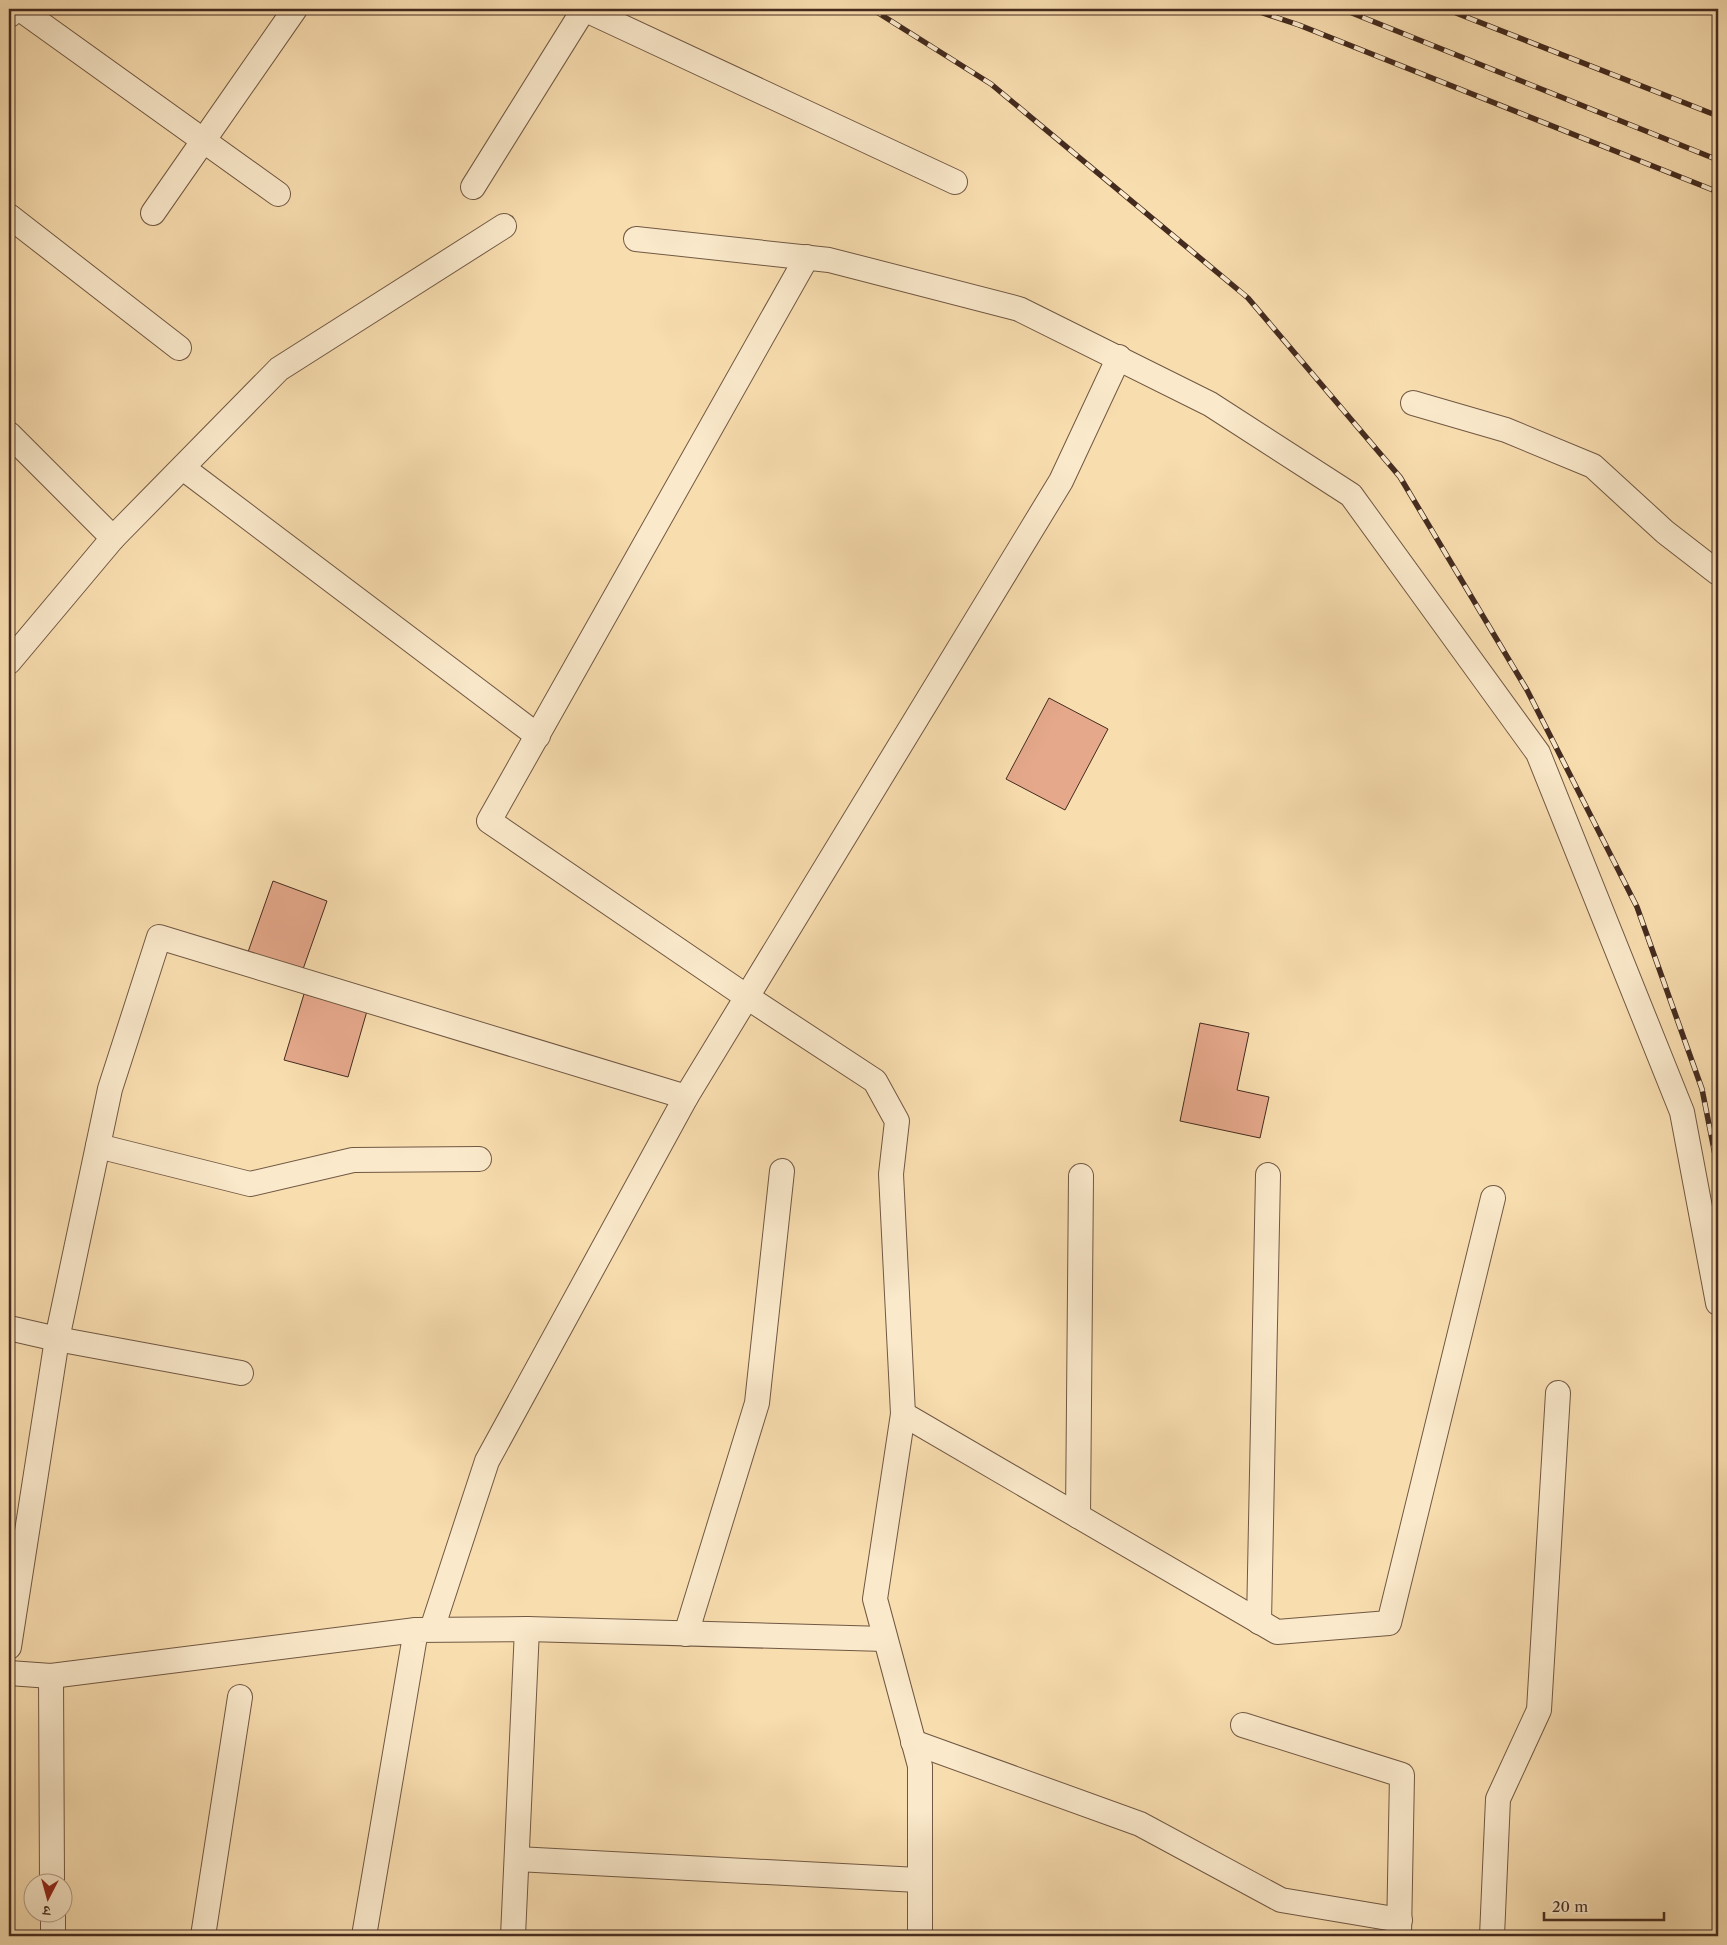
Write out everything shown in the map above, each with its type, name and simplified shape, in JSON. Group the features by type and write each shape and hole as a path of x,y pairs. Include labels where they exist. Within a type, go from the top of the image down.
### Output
{"street":[{"path":"9,12 13,9"}],"lane":[{"path":"20,9 278,194"},
{"path":"153,213 295,9"},
{"path":"472,187 584,9 956,182"},
{"path":"9,216 180,348"},
{"path":"9,662 113,538 279,370 504,226"},
{"path":"636,239 829,260 1019,309 1119,357 1210,404 1351,495 1538,753 1682,1112 1718,1303"},
{"path":"807,257 489,821 747,997 876,1080 897,1121 891,1174 903,1414 874,1599 920,1766 918,1880 920,1936"},
{"path":"364,1936 424,1629 486,1461 686,1097 1060,481 1119,357"},
{"path":"1413,403 1506,430 1593,466 1665,532 1718,573"},
{"path":"9,434 113,538"},
{"path":"182,468 538,736"},
{"path":"9,1647 57,1339 110,1089 159,937 686,1097"},
{"path":"98,1146 250,1184 353,1160 479,1159"},
{"path":"686,1634 757,1403 782,1171"},
{"path":"1078,1516 1081,1176"},
{"path":"1259,1622 1268,1176"},
{"path":"903,1414 1277,1632 1389,1623 1493,1198"},
{"path":"9,1328 57,1339 241,1373"},
{"path":"1492,1936 1498,1799 1539,1710 1558,1393"},
{"path":"9,1672 51,1676 424,1629 527,1629 885,1639"},
{"path":"513,1936 527,1629"},
{"path":"51,1676 52,1872"},
{"path":"203,1936 240,1697"},
{"path":"913,1742 1140,1824 1281,1900 1399,1928 1402,1775 1243,1725"},
{"path":"517,1860 918,1880"},
{"path":"53,1922 53,1936"}],"building":[{"path":"1049,698 1108,729 1065,810 1006,779"},
{"path":"273,881 327,901 302,972 248,952"},
{"path":"304,994 367,1011 348,1077 284,1060"},
{"path":"1200,1023 1249,1033 1237,1090 1269,1097 1260,1138 1180,1121"}],"railway":[{"path":"872,9 991,84 1248,298 1400,477 1527,690 1637,907 1702,1089 1718,1170"},
{"path":"1251,9 1299,25 1718,192"},
{"path":"1342,9 1718,160"},
{"path":"1446,9 1718,116"}]}
